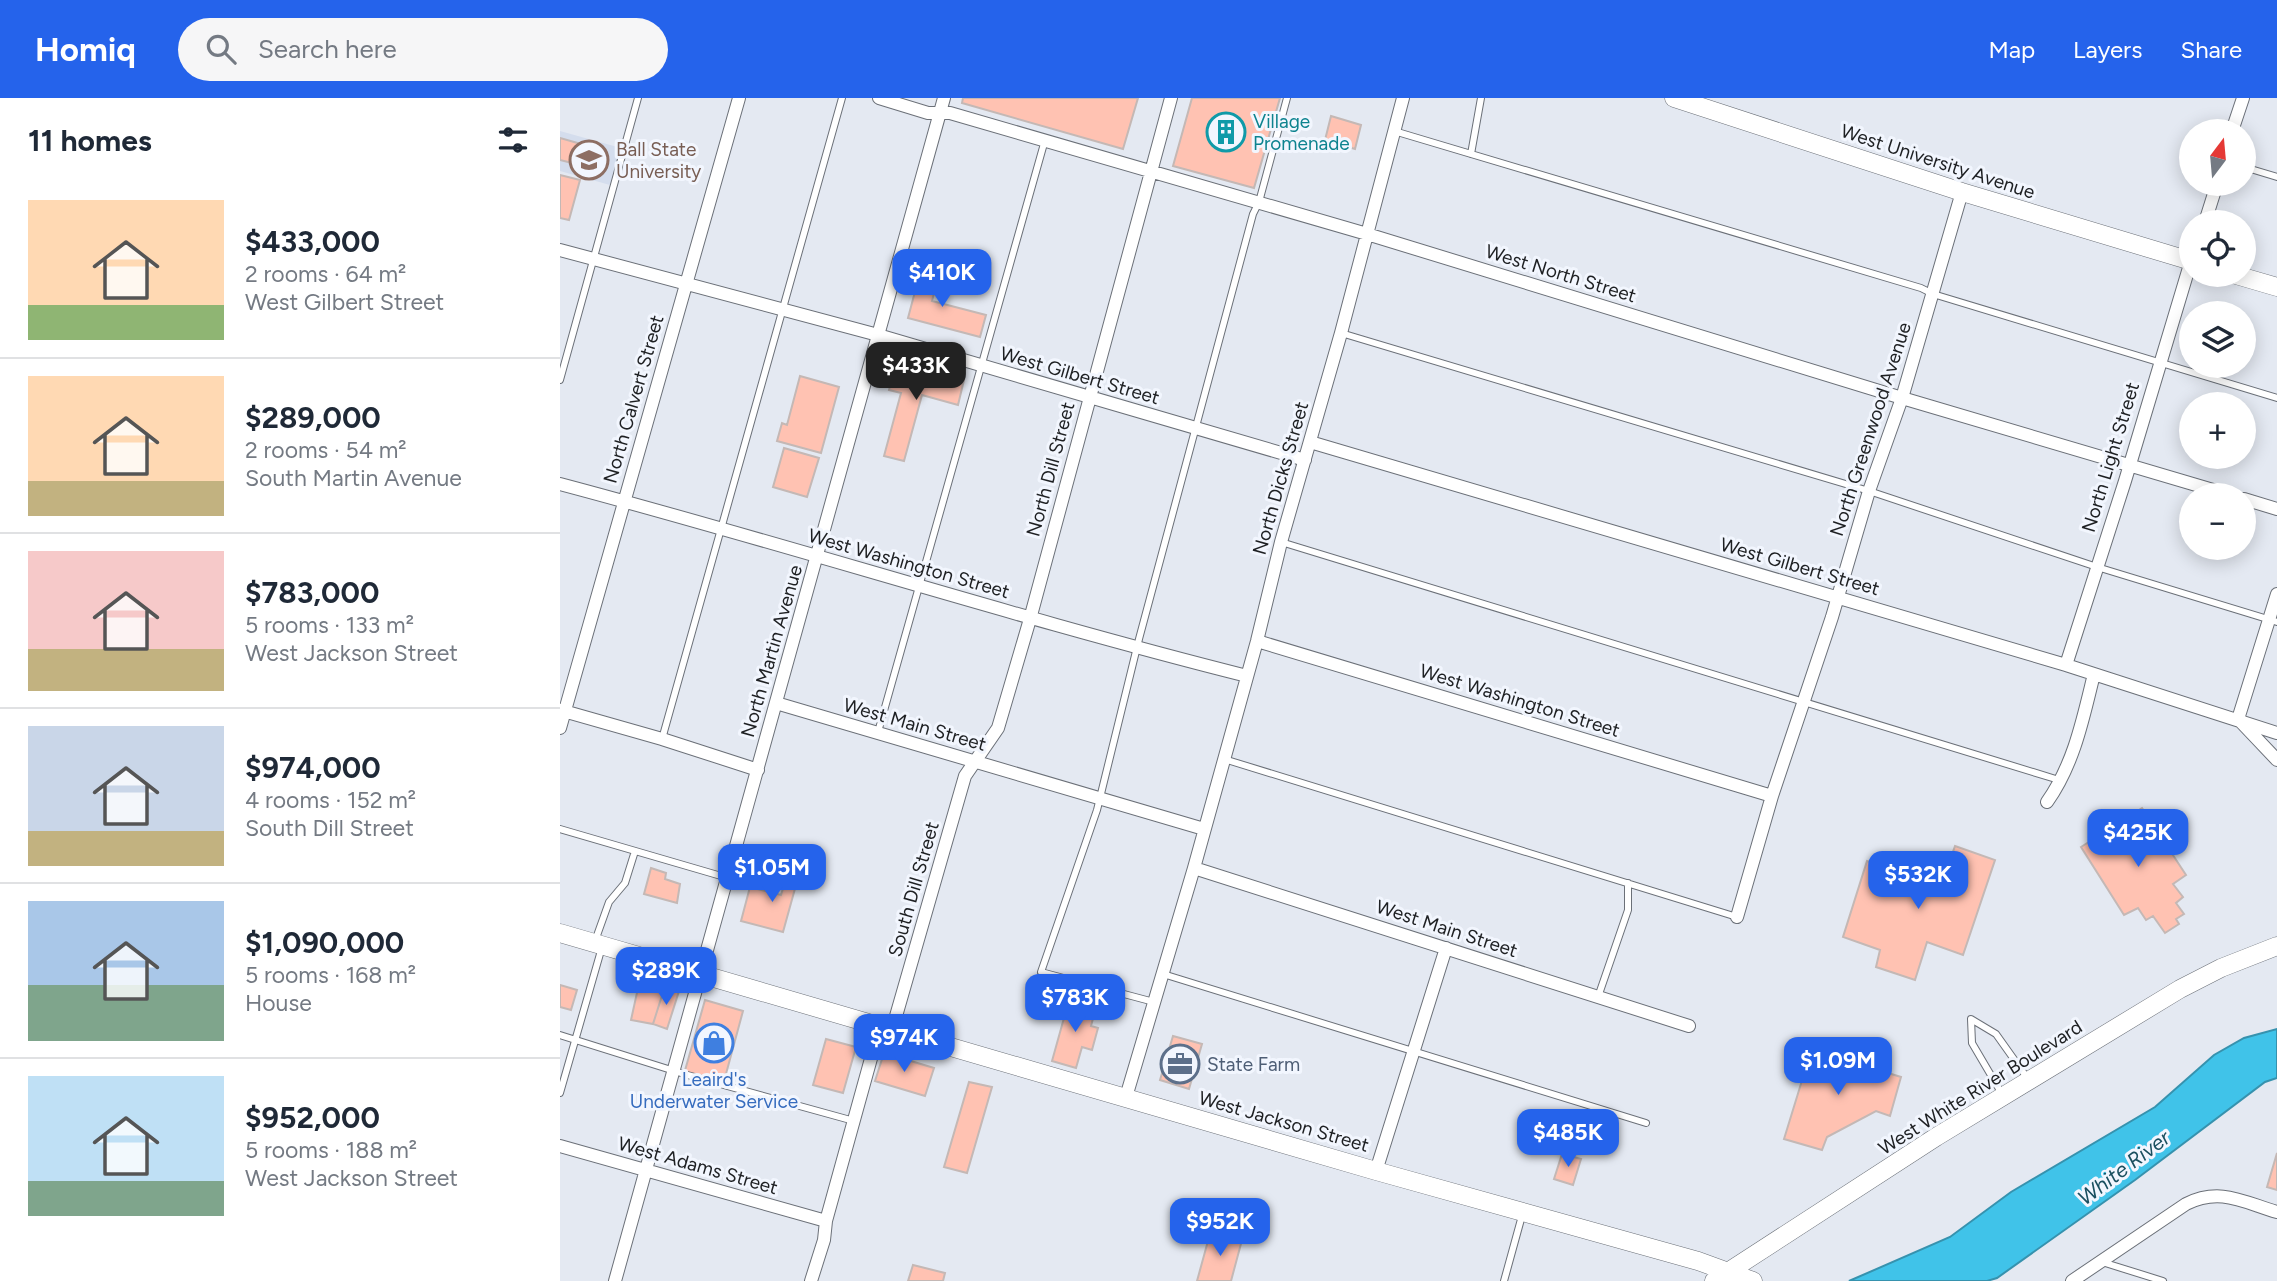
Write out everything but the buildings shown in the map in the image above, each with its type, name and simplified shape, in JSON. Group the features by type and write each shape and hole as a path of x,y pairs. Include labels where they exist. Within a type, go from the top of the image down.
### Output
{"main road":[{"name":"West University Avenue","path":"1674,98 1962,192 2179,257"},
{"path":"2256,281 2277,287"},
{"name":"West Jackson Street","path":"560,933 1523,1212 1722,1276 1753,1281"},
{"name":"West White River Boulevard","path":"1722,1276 1936,1137 2180,989 2221,968 2277,946"}],"street":[{"name":"North Calvert Street","path":"560,728 562,711 738,98"},
{"name":"West North Street","path":"879,98 928,113 950,113 1259,202 2190,483"},
{"name":"North Martin Avenue","path":"615,1281 944,98"},
{"name":"North Dill Street","path":"974,761 998,728 1171,98"},
{"name":"North Dicks Street","path":"1126,1097 1205,829 1403,98"},
{"path":"2236,119 2242,98"},
{"name":"North Greenwood Avenue","path":"1737,917 1772,796 1869,491 1902,398 1962,192"},
{"name":"West Gilbert Street","path":"560,250 878,335 1305,460"},
{"name":"North Light Street","path":"2066,664 2183,287"},
{"name":"West Gilbert Street","path":"1310,442 2066,664 2277,733"},
{"name":"West Washington Street","path":"560,484 722,527 1137,649 1247,676"},
{"path":"2256,503 2277,509"},
{"path":"2277,594 2273,621 2241,703 2239,716 2241,722 2277,760"},
{"name":"West Washington Street","path":"1257,641 1772,796"},
{"path":"2047,802 2062,781 2084,718 2094,674"},
{"name":"West Main Street","path":"776,703 1205,829"},
{"path":"562,711 758,770"},
{"name":"South Dill Street","path":"811,1281 854,1121 965,776 974,761"},
{"name":"West Main Street","path":"1194,868 1689,1026"},
{"path":"1376,1171 1446,947"},
{"name":"West Adams Street","path":"560,1146 826,1221"},
{"path":"2072,1281 2186,1204 2206,1196 2224,1196 2277,1212"}],"lane":[{"path":"560,380 638,98"},
{"path":"662,739 842,98"},
{"path":"1154,1002 1041,972 1097,810 1253,214 1259,202 1287,98"},
{"path":"1471,154 1481,98"},
{"path":"1394,131 1921,288 1933,294 2277,398"},
{"path":"878,734 1045,140"},
{"path":"2256,171 2277,177"},
{"path":"1341,333 1869,491 2097,567 2273,621"},
{"path":"1281,542 2062,781"},
{"path":"1224,759 1737,917"},
{"path":"560,829 728,878"},
{"path":"560,1093 609,902 625,883 635,851"},
{"path":"1598,997 1628,910 1628,883"},
{"path":"1163,974 1646,1123"},
{"path":"2003,1096 1972,1043 1971,1019 1996,1034 2029,1081"},
{"path":"560,1035 854,1121"},
{"path":"1504,1281 1523,1212"},
{"path":"2100,1262 2163,1281"}],"shaded area":[{"name":"Ball State University","path":"560,131 621,148 610,185 560,171"}],"water":[{"name":"White River","path":"2277,1029 2277,1078 2265,1082 2135,1180 1997,1278 1987,1281 1849,1281 1950,1237 2011,1192 2155,1107 2214,1055 2244,1038"}],"place":[{"name":"Village Promenade","path":"1226,132"},
{"name":"Ball State University","path":"589,160"},
{"name":"Leaird's Underwater Service","path":"714,1043"},
{"name":"State Farm","path":"1180,1064"}]}
